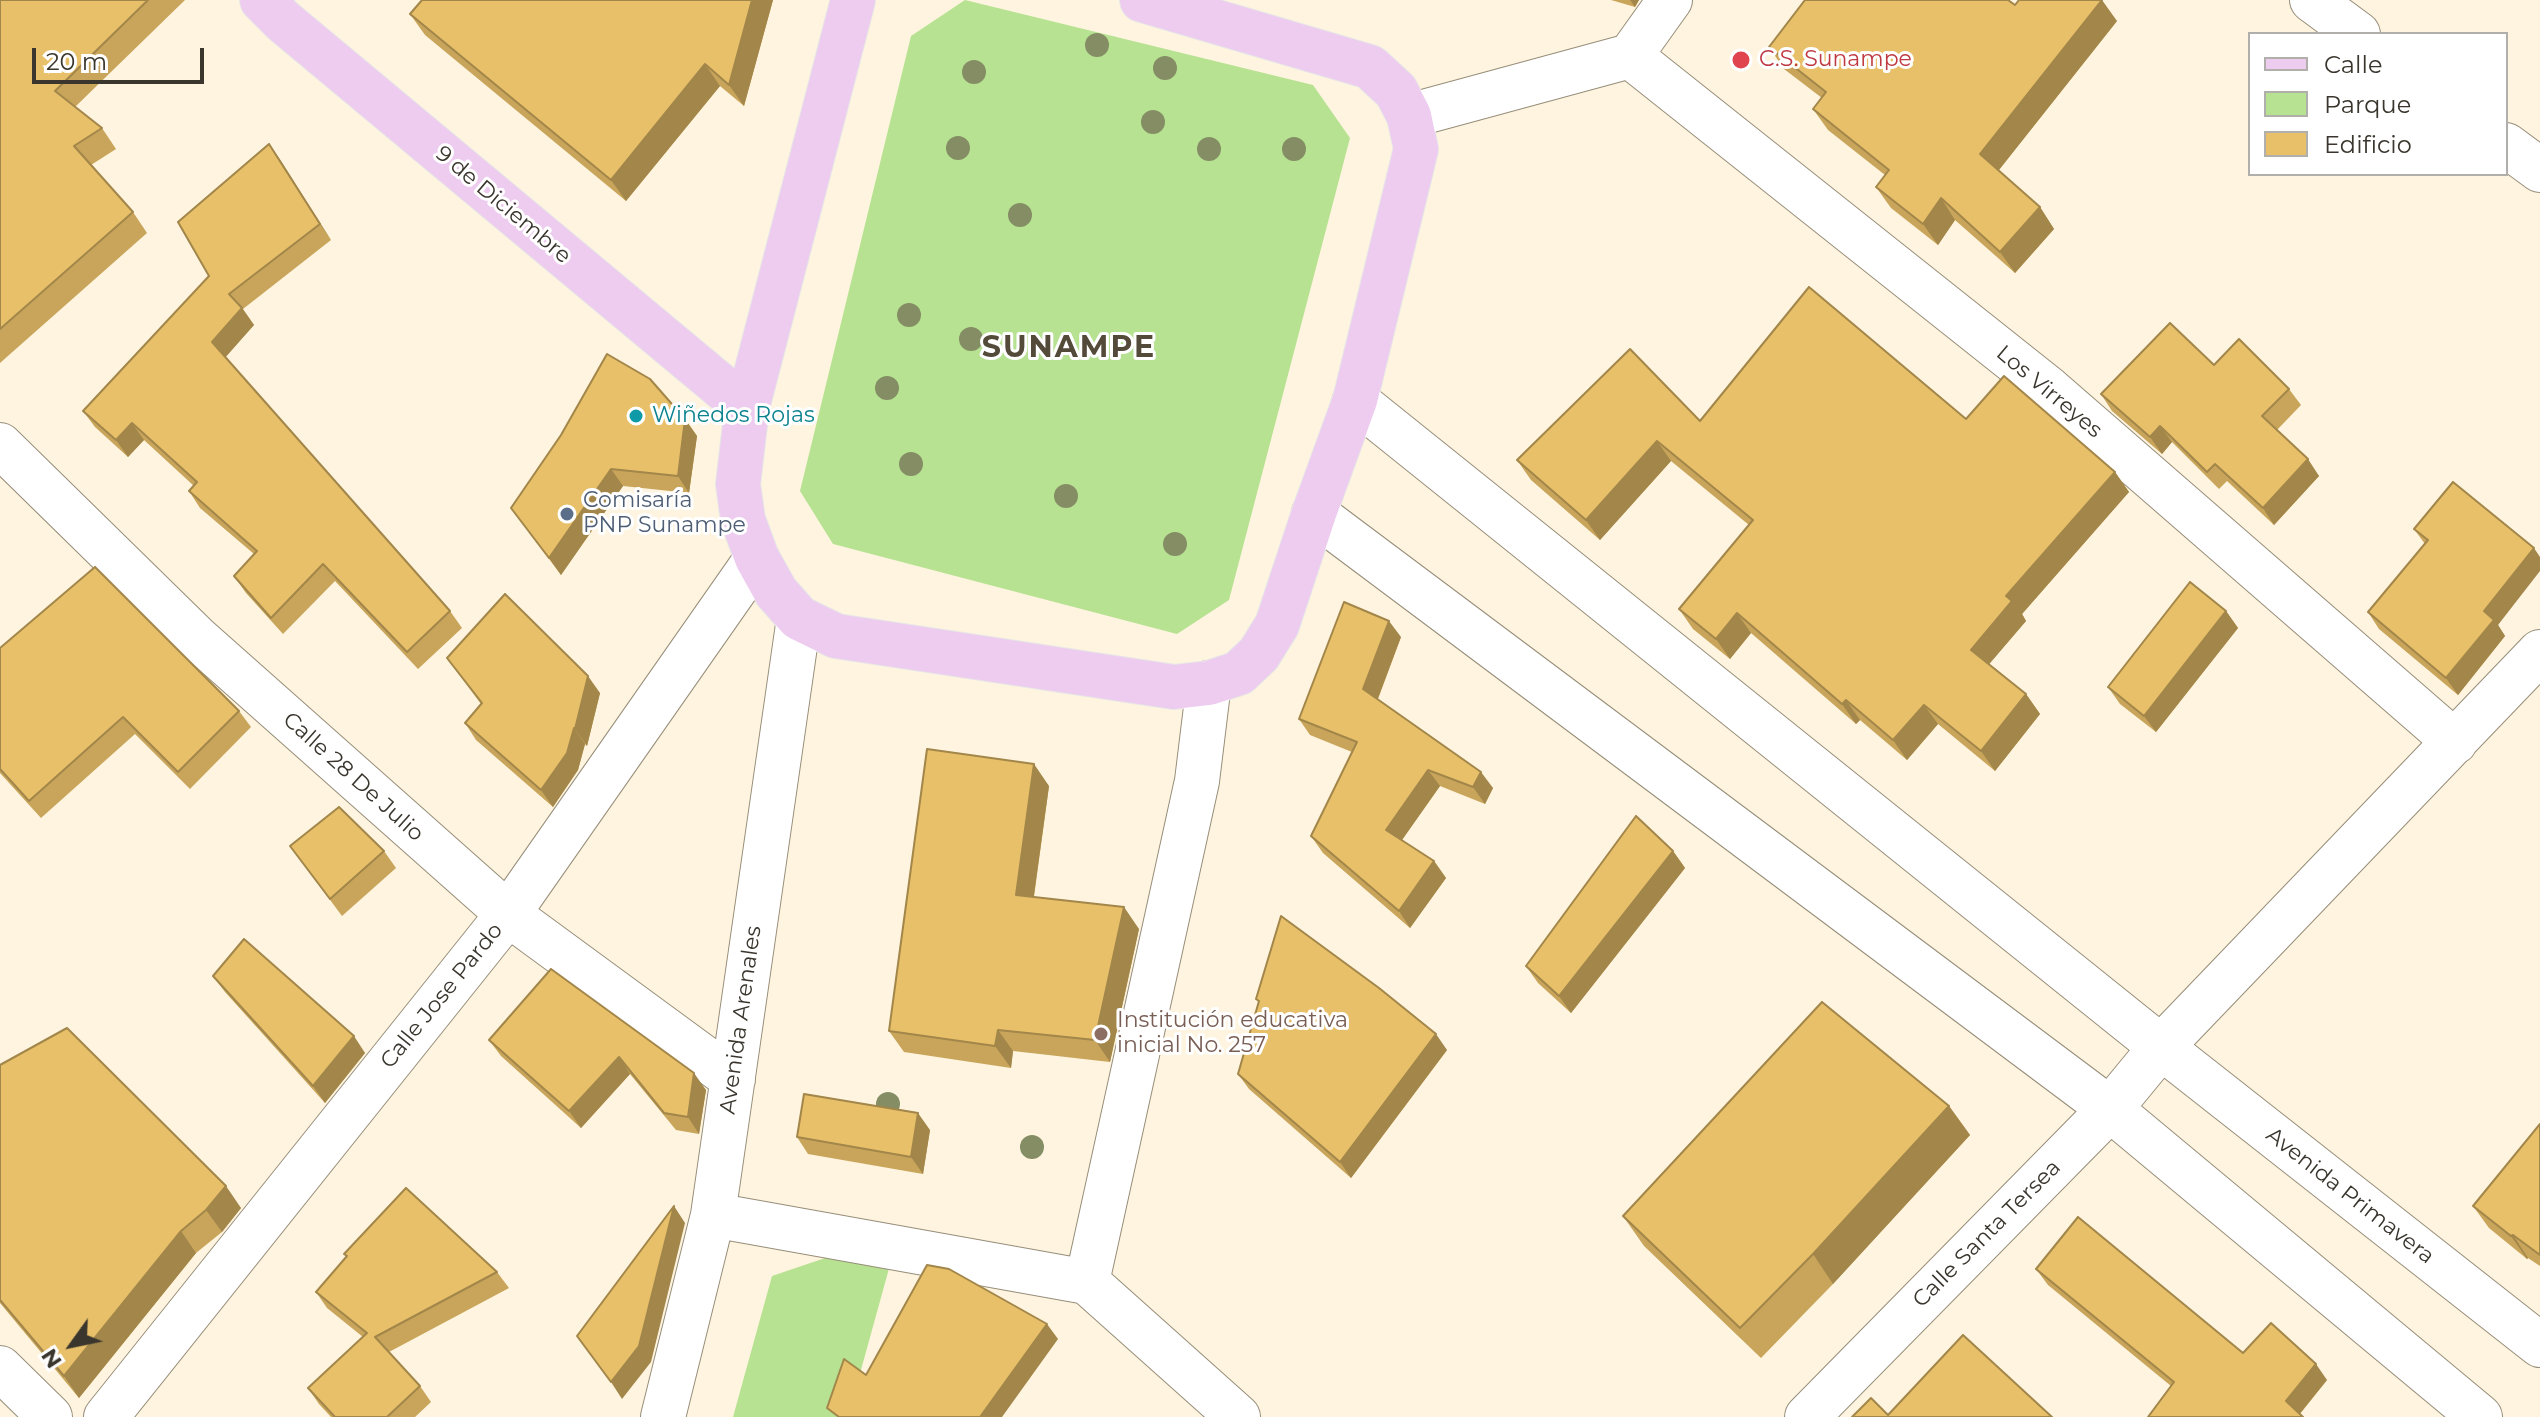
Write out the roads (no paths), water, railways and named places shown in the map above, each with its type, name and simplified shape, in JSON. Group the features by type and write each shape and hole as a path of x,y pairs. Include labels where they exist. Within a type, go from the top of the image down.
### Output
{"main road":[{"name":"9 de Diciembre","path":"262,0 283,21 747,408"},
{"path":"853,0 747,408 738,484 743,520 757,558 776,592 799,618 836,636 1174,687 1209,683 1239,673 1259,654 1277,625 1355,400 1416,149 1409,116 1396,91 1370,67 1142,0"}],"street":[{"path":"1409,116 1630,56 1670,0"},
{"path":"2312,0 2355,32"},
{"name":"Los Virreyes","path":"1630,56 2049,389 2455,742"},
{"path":"2508,146 2540,170"},
{"name":"Avenida Primavera","path":"1355,400 2161,1047 2540,1345"},
{"name":"Calle 28 De Julio","path":"0,445 197,638 508,914 733,1079"},
{"path":"1314,513 2110,1109 2480,1417"},
{"name":"Calle Jose Pardo","path":"106,1417 508,914 757,558"},
{"name":"Avenida Arenales","path":"663,1417 713,1215 799,618"},
{"name":"Calle Santa Tersea","path":"1807,1417 2110,1109 2161,1047 2540,652"},
{"path":"1087,1282 1197,781 1209,683"},
{"path":"713,1215 1087,1282 1238,1417"},
{"path":"0,1368 50,1417"}],"place":[{"name":"C.S. Sunampe","path":"1741,60"},
{"name":"Wiñedos Rojas","path":"636,416"},
{"name":"Comisaría PNP Sunampe","path":"567,514"},
{"name":"Institución educativa inicial No. 257","path":"1101,1034"}],"district":[{"name":"SUNAMPE","path":"1069,348"}]}
